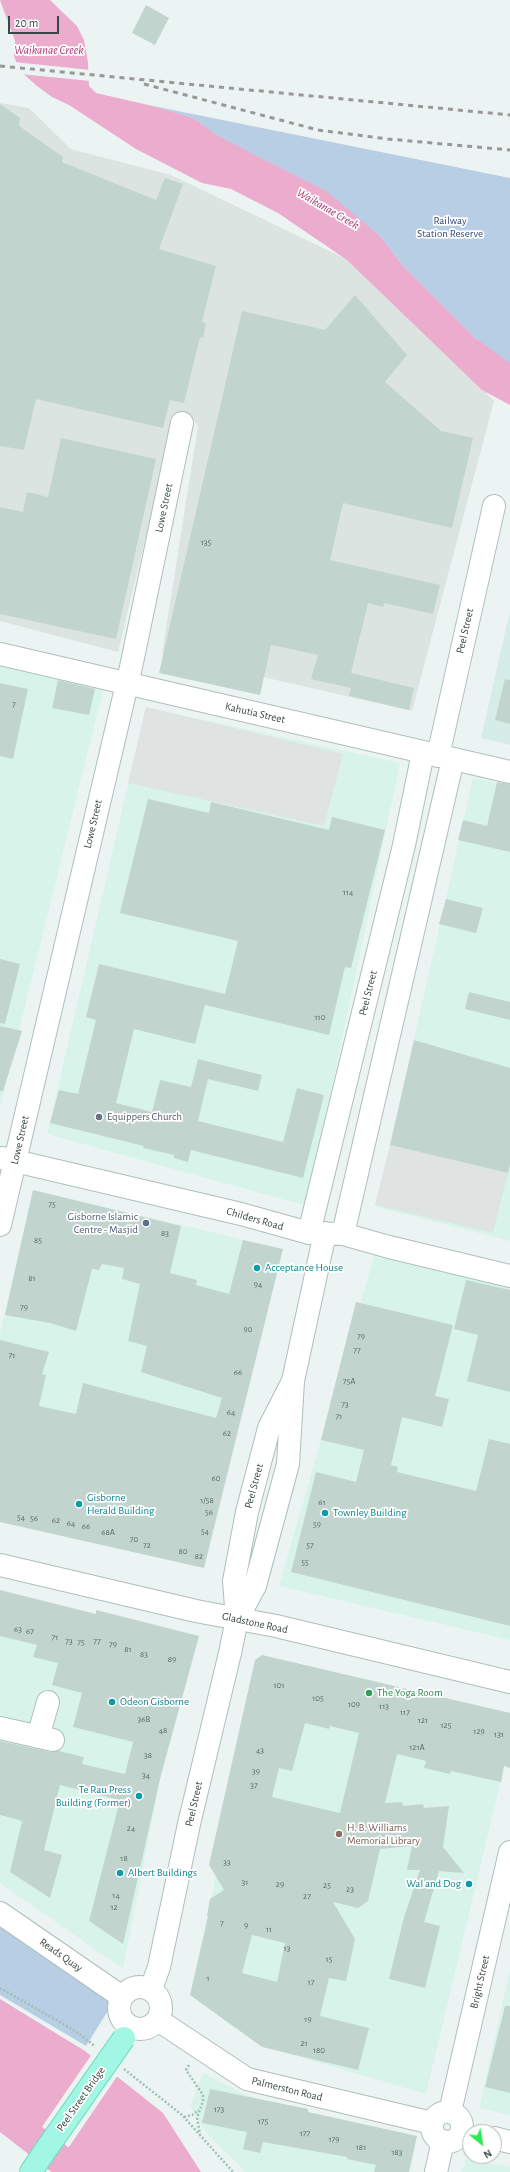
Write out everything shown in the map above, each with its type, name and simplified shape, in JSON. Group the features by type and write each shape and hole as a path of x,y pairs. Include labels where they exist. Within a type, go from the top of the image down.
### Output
{"main road":[{"name":"Peel Street Bridge","path":"31,2172 127,2032"}],"street":[{"name":"Lowe Street","path":"0,1225 8,1159 127,684 182,423"},
{"name":"Peel Street","path":"151,1989 158,1967 189,1824 237,1619 234,1581 247,1512 270,1428 293,1381 326,1233 438,756 494,506"},
{"name":"Kahutia Street","path":"0,654 510,772"},
{"name":"Peel Street","path":"326,1233 404,845 438,756"},
{"name":"Childers Road","path":"8,1159 510,1276"},
{"name":"Gladstone Road","path":"0,1564 237,1619 276,1626 510,1682"},
{"path":"0,1728 46,1738 48,1702"},
{"name":"Bright Street","path":"453,2124 509,1863"},
{"name":"Reads Quay","path":"0,1913 122,1997"},
{"path":"138,1986 151,1989 160,2000 161,2014 158,2020 154,2024 142,2029 127,2032 119,2010 122,1997 132,1988 138,1986"},
{"name":"Palmerston Road","path":"158,2020 247,2079 453,2124"},
{"path":"436,2172 443,2141 448,2142 457,2138 453,2124"}],"path":[{"path":"189,2065 186,2070 203,2095 197,2126 201,2136"},
{"path":"184,2117 192,2115 200,2109"}],"shaded area":[{"path":"0,103 29,108 71,149 171,175 365,268 494,401 412,711 162,654 198,426 192,417 179,415 174,420 118,652 0,621"},
{"path":"510,611 510,745 481,738"},
{"path":"0,665 104,686 0,1108"},
{"path":"146,707 400,763 307,1206 47,1134"},
{"path":"146,707 343,754 324,826 128,783"},
{"path":"473,778 510,786 510,1241 376,1207"},
{"path":"390,1145 508,1173 493,1233 375,1205"},
{"path":"33,1190 283,1249 204,1568 0,1522 0,1333"},
{"path":"374,1256 510,1288 510,1640 279,1586"},
{"path":"0,1603 186,1647 123,1969 0,1883"},
{"path":"262,1665 510,1742 426,2094 262,2046 190,1995"},
{"path":"510,1970 510,2115 479,2108"},
{"path":"203,2073 246,2095 415,2146 409,2172 246,2172 208,2135 190,2106"},
{"path":"464,2164 494,2164 510,2167 510,2172 461,2172"}],"green space":[{"name":"Railway Station Reserve","path":"153,106 510,178 510,368 475,338 403,266 381,237 217,136 193,118"},
{"path":"0,1927 114,2001 86,2046 0,1995"}],"water":[{"name":"Waikanae Creek","path":"0,0 50,0 77,26 84,40 88,62 89,86 96,93 157,107 193,118 218,136 326,191 381,237 403,266 475,338 510,363 510,405 482,390 347,260 278,213 231,189 202,183 136,149 69,105 52,97 37,86 19,70 14,56 15,41"},
{"path":"0,1999 85,2051 163,2113 201,2172 72,2172 55,2151 0,2118"}],"pier":[{"path":"14,62 91,70 90,81 20,74"},
{"path":"92,2054 118,2075 60,2160 54,2153 33,2140"}],"building":[{"path":"146,5 169,18 155,45 132,33"},
{"path":"0,104 20,118 19,126 63,157 62,162 156,200 165,178 183,184 159,249 216,266 202,322 206,323 203,338 200,337 184,403 170,400 163,428 36,399 24,450 0,446"},
{"path":"355,295 407,355 385,382 441,431 473,438 452,528 343,503 330,560 440,585 433,614 384,603 383,607 368,603 351,673 414,688 409,710 349,696 351,688 311,679 318,655 271,645 260,695 159,673 242,311 325,330"},
{"path":"61,438 156,459 116,639 0,614 0,507 23,512 27,492 48,497"},
{"path":"505,679 510,680 510,724 495,720"},
{"path":"58,680 95,689 89,715 52,708"},
{"path":"0,683 28,689 13,759 0,756"},
{"path":"497,782 510,784 510,852 458,840 463,820 487,826"},
{"path":"148,799 209,813 211,802 329,830 332,817 385,830 351,968 345,967 329,1035 205,1005 195,1044 134,1029 116,1103 152,1112 160,1080 191,1087 198,1059 262,1075 258,1091 208,1079 198,1121 283,1142 297,1088 324,1095 303,1178 191,1150 188,1162 174,1158 174,1155 143,1148 144,1146 50,1123 59,1090 78,1094 96,1020 86,1017 99,964 225,994 238,941 120,913"},
{"path":"446,899 483,908 476,933 439,924"},
{"path":"0,959 20,964 5,1024 0,1023"},
{"path":"469,992 510,1002 510,1020 465,1009"},
{"path":"0,1026 22,1031 3,1091 0,1091"},
{"path":"414,1040 510,1068 510,1164 508,1173 390,1145"},
{"path":"33,1190 181,1226 170,1273 197,1280 196,1285 229,1294 243,1240 283,1249 204,1568 0,1522 0,1340 49,1352 42,1374 46,1375 39,1406 76,1414 83,1383 216,1418 222,1398 141,1372 147,1346 128,1341 140,1284 122,1279 124,1268 102,1264 99,1270 92,1269 76,1331 50,1323 5,1315"},
{"path":"466,1280 510,1290 510,1392 467,1381 478,1335 454,1329"},
{"path":"356,1302 453,1325 435,1396 449,1399 442,1427 402,1417 391,1465 398,1467 397,1472 476,1491 489,1439 510,1444 510,1626 291,1572 316,1472 356,1482 364,1450 321,1440"},
{"path":"0,1590 96,1614 96,1610 199,1636 161,1775 123,1944 89,1921 120,1800 60,1785 44,1850 62,1855 50,1898 10,1872 22,1821 0,1815 0,1741 50,1752 59,1751 84,1757 82,1764 125,1774 133,1742 73,1727 82,1693 52,1685 58,1663 33,1657 37,1645 0,1636"},
{"path":"262,1655 510,1713 510,1768 504,1766 501,1782 451,1771 450,1774 424,1768 426,1761 397,1754 385,1803 402,1802 403,1806 423,1804 424,1808 449,1806 443,1847 464,1873 439,1871 424,1922 440,1926 425,1988 389,1979 404,1917 420,1870 407,1870 412,1846 380,1849 368,1901 358,1908 333,1902 355,1939 346,1981 329,1978 320,2016 369,2028 358,2070 262,2047 190,1995 208,1917 207,1915 210,1899 224,1890 209,1865 255,1660","holes":["305,1723 329,1729 330,1726 359,1733 340,1813 272,1797 279,1768 292,1771","252,1935 285,1943 277,1982 242,1973"]},
{"path":"505,2006 510,2006 510,2093 485,2087"},
{"path":"210,2089 308,2109 308,2112 417,2136 409,2172 374,2172 376,2165 347,2159 347,2157 263,2142 260,2153 243,2149 247,2132 202,2123"}],"waterway":[{"path":"0,2113 76,2172"}],"railway":[{"path":"0,66 510,115"},
{"path":"144,84 318,130 388,139 510,150"}],"place":[{"name":"Equippers Church","path":"99,1117"},
{"name":"Gisborne Islamic Centre - Masjid","path":"146,1223"},
{"name":"Acceptance House","path":"257,1268"},
{"name":"Gisborne Herald Building","path":"79,1504"},
{"name":"Townley Building","path":"325,1513"},
{"name":"The Yoga Room","path":"369,1693"},
{"name":"Odeon Gisborne","path":"112,1702"},
{"name":"Te Rau Press Building (Former)","path":"139,1796"},
{"name":"H. B. Williams Memorial Library","path":"339,1834"},
{"name":"Albert Buildings","path":"120,1873"},
{"name":"Wal and Dog","path":"469,1884"}]}
